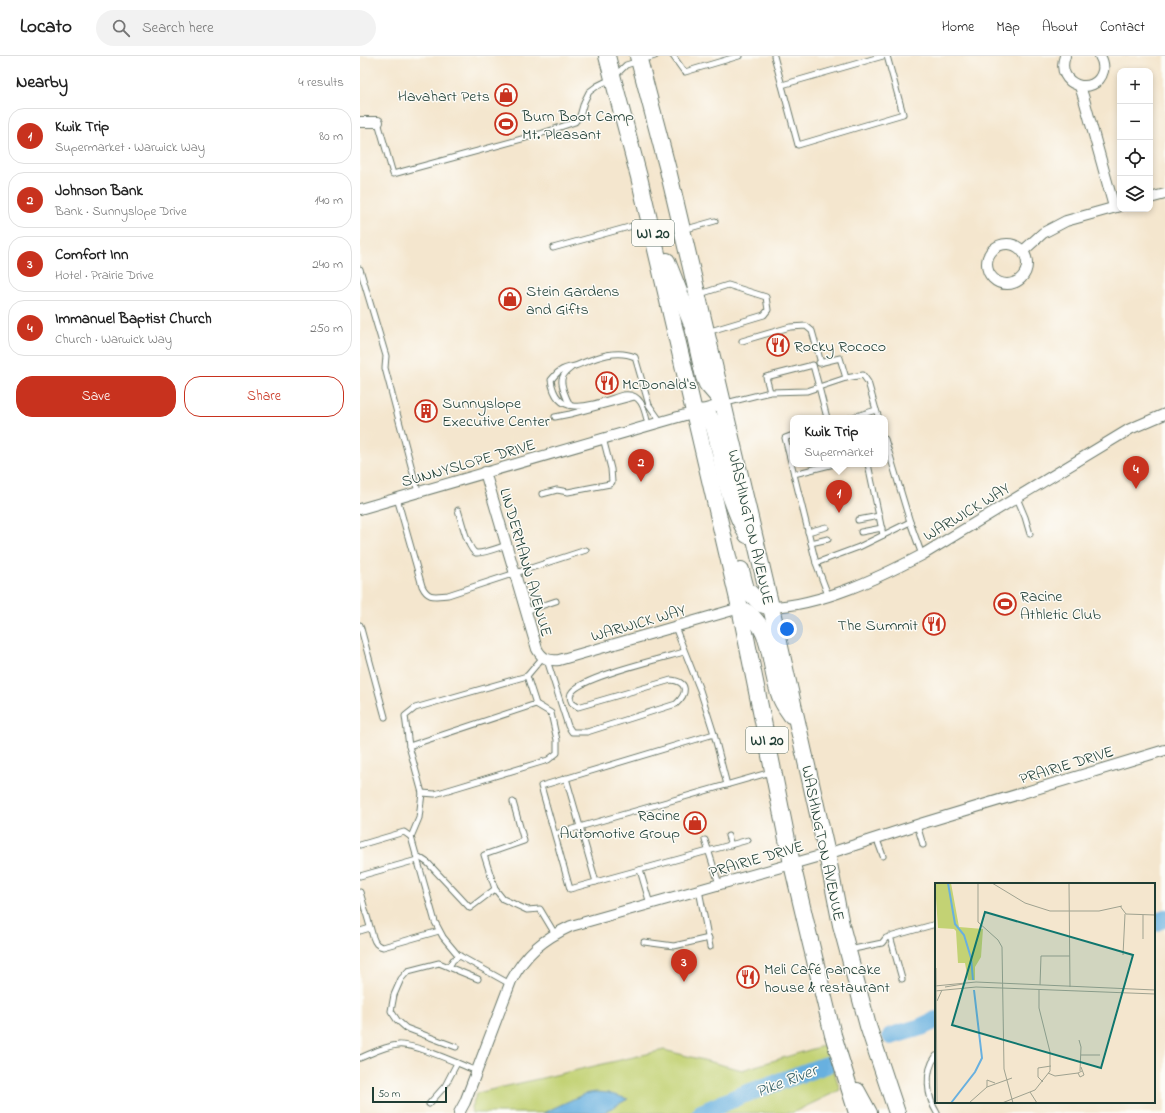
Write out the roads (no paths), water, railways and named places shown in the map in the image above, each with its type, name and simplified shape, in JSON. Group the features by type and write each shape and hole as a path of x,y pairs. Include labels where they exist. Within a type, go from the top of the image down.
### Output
{"main road":[{"name":"WASHINGTON AVENUE","path":"607,56 650,221 695,412 740,608 792,864 833,1035 843,1068 865,1113"},
{"name":"WASHINGTON AVENUE","path":"638,59 668,170 772,607 827,854 841,925 868,1026 897,1113"},
{"path":"650,221 688,312 697,342 704,377 707,384 716,393 723,404"},
{"path":"695,412 708,413 713,422 725,478 730,493 742,525 759,556"},
{"path":"714,498 724,507 728,516 746,589 761,604 772,607"},
{"path":"740,608 748,613 759,624 766,637 780,697 798,726"}],"street":[{"path":"1066,56 1063,69 1065,75 1068,80 1080,86 1093,84 1099,79 1103,66 1100,56"},
{"path":"1023,251 1043,233 1066,221 1117,206 1080,86"},
{"path":"360,122 378,122"},
{"path":"1153,197 1165,194"},
{"path":"1011,244 1018,246 1023,251 1026,256 1027,269 1025,275 1020,280 1015,283 1003,284 992,277 988,270 988,257 997,246 1011,244"},
{"name":"SUNNYSLOPE DRIVE","path":"360,509 723,404"},
{"name":"WARWICK WAY","path":"772,607 788,606 828,595 862,584 888,572 922,555 1130,429 1165,414"},
{"name":"LINDERMANN AVENUE","path":"486,472 537,650 545,658"},
{"name":"WARWICK WAY","path":"545,658 559,660 740,608"},
{"name":"PRAIRIE DRIVE","path":"459,1113 465,1102 515,973 539,944 554,934 571,926 827,854 876,837 1165,750"}],"lane":[{"path":"378,122 393,174 540,134 575,122 580,116 589,92 613,78 626,65 638,59 655,56"},
{"path":"673,56 686,72 739,56"},
{"path":"774,56 798,145 903,114 887,56"},
{"path":"782,85 883,56"},
{"path":"553,248 650,221"},
{"path":"682,230 715,221"},
{"path":"360,269 386,356 385,368 418,492"},
{"path":"697,294 728,286 766,297 768,310 764,315 706,333"},
{"path":"742,341 790,327 806,326 812,331 821,363"},
{"path":"648,425 644,407 635,396 628,394 584,406 570,406 556,396 551,380 560,370 611,354 620,353 635,357 649,405 661,422"},
{"path":"770,392 766,377 840,358 846,378"},
{"path":"813,365 826,415"},
{"path":"570,406 567,400 562,378 571,367"},
{"path":"723,404 770,392 807,391 846,378 863,375 868,382 878,415"},
{"path":"555,417 635,396"},
{"path":"860,415 876,410"},
{"path":"790,437 785,438 790,458"},
{"path":"542,494 557,490 568,492 610,484 612,482 611,469 603,438"},
{"path":"888,455 922,555"},
{"path":"792,467 816,563 828,595"},
{"path":"794,474 822,467"},
{"path":"869,467 883,535"},
{"path":"397,498 422,586 425,592 434,597 448,595 586,550"},
{"path":"1017,498 1025,516 1030,534"},
{"path":"458,510 469,544 473,551 476,553 482,552 507,545"},
{"path":"858,520 879,516"},
{"path":"816,563 858,547 910,522"},
{"path":"808,532 826,527"},
{"path":"861,532 882,528"},
{"path":"811,543 828,539"},
{"path":"526,611 556,601"},
{"path":"360,625 385,717"},
{"path":"676,627 684,652 700,690 714,734 727,785"},
{"path":"510,984 460,956 439,931 435,922 411,837 419,818 422,793 409,746 405,716 415,708 527,676 545,658 568,726 572,732 587,732 676,704 683,698 684,689 683,684 678,681 671,680 578,707 572,703 570,696 578,686 596,677 684,652"},
{"path":"422,793 435,794 548,760 558,753 557,740 551,713 536,704 527,676"},
{"path":"409,746 536,704"},
{"path":"714,734 541,786 570,889 640,870 672,859 748,840"},
{"path":"555,834 773,772"},
{"path":"566,778 596,882"},
{"path":"513,802 524,841 484,855 494,889 502,899 528,910 540,908 554,934"},
{"path":"917,825 923,845"},
{"path":"360,845 404,832 411,837"},
{"path":"728,836 731,845"},
{"path":"876,837 883,856"},
{"path":"705,840 719,884"},
{"path":"360,876 416,858 428,863 470,908 494,889"},
{"path":"640,870 650,904"},
{"path":"699,890 710,947"},
{"path":"360,892 375,943 378,946 383,947 439,931"},
{"path":"848,951 882,943 890,936 935,924"},
{"path":"360,931 370,928"},
{"path":"890,936 902,979"},
{"path":"644,942 674,946 709,938"},
{"path":"449,967 453,960 460,956"},
{"path":"456,1047 406,1028 390,1011 394,996 402,979 408,971 438,963 478,979"},
{"path":"360,1058 389,1046 399,1044 411,1046 477,1071"},
{"path":"935,1057 928,1075 928,1082 929,1090 937,1113"},
{"path":"429,1104 445,1086 457,1063"}],"water":[{"path":"596,1092 608,1093 628,1099 603,1113 543,1113 584,1094"}],"waterway":[{"name":"Pike River","path":"1155,923 1165,918"},
{"name":"Pike River","path":"891,1036 921,1027 935,1020"},
{"name":"Pike River","path":"701,1113 742,1095 826,1065"}],"place":[{"name":"Havahart Pets","path":"506,95"},
{"name":"Burn Boot Camp Mt. Pleasant","path":"506,124"},
{"name":"Stein Gardens and Gifts","path":"510,299"},
{"name":"Rocky Rococo","path":"778,345"},
{"name":"McDonald's","path":"607,383"},
{"name":"Sunnyslope Executive Center","path":"426,411"},
{"name":"Johnson Bank","path":"641,482"},
{"name":"Immanuel Baptist Church","path":"1136,489"},
{"name":"Kwik Trip","path":"839,513"},
{"name":"Racine Athletic Club","path":"1005,604"},
{"name":"The Summit","path":"934,624"},
{"name":"Racine Automotive Group","path":"695,823"},
{"name":"Meli Café pancake house & restaurant","path":"748,977"},
{"name":"Comfort Inn","path":"684,982"}]}
